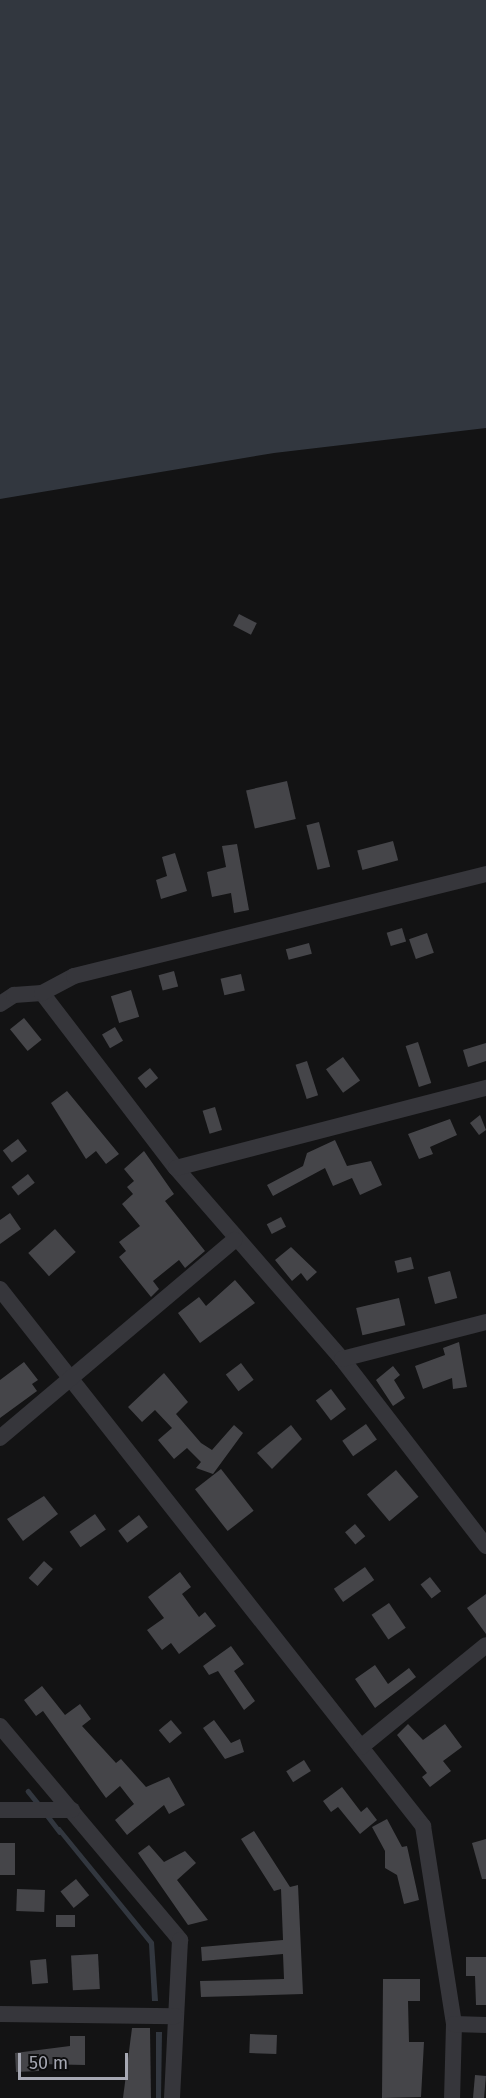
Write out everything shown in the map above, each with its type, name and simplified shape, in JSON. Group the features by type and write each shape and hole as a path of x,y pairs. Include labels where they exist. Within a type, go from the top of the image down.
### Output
{"street":[{"path":"0,1004 14,995 42,993 74,976 486,874"},
{"path":"42,993 176,1168 234,1240 342,1359 485,1544"},
{"path":"176,1168 486,1088"},
{"path":"0,1438 234,1240"},
{"path":"0,1289 423,1826 454,2024 452,2098"},
{"path":"342,1359 486,1322"},
{"path":"361,1747 486,1645"},
{"path":"0,1726 180,1940 172,2098"},
{"path":"0,1810 72,1810"},
{"path":"0,2014 175,2016"},
{"path":"454,2024 486,2025"}],"shaded area":[{"path":"0,0 486,0 486,428 274,453 0,499"},
{"path":"54,1827 60,1827 154,1942 158,2001 152,2001 149,1944"},
{"path":"156,2032 162,2032 161,2098 156,2098"}],"building":[{"path":"239,614 257,623 251,635 233,626"},
{"path":"287,781 296,819 255,828 246,790"},
{"path":"319,822 330,867 318,870 306,825"},
{"path":"393,841 398,860 362,870 357,851"},
{"path":"237,844 249,910 234,913 231,893 212,897 207,872 226,867 222,846"},
{"path":"175,853 187,891 161,899 156,880 167,876 162,857"},
{"path":"402,928 406,941 391,946 387,933"},
{"path":"427,933 434,953 416,959 409,939"},
{"path":"309,943 312,954 289,960 286,949"},
{"path":"174,971 178,986 163,991 159,975"},
{"path":"241,974 245,991 224,995 221,979"},
{"path":"131,990 139,1017 119,1023 111,996"},
{"path":"24,1018 42,1040 28,1051 10,1029"},
{"path":"115,1027 123,1041 110,1048 102,1034"},
{"path":"418,1042 431,1083 419,1087 406,1046"},
{"path":"486,1043 486,1061 468,1067 463,1050"},
{"path":"343,1057 360,1080 343,1093 326,1069"},
{"path":"307,1061 318,1095 307,1099 296,1065"},
{"path":"150,1068 158,1078 146,1088 138,1078"},
{"path":"67,1091 119,1154 106,1164 96,1151 86,1159 51,1103"},
{"path":"215,1107 222,1130 210,1134 203,1111"},
{"path":"480,1115 486,1130 479,1135 470,1123"},
{"path":"450,1119 457,1135 430,1147 433,1154 419,1159 408,1134"},
{"path":"18,1139 27,1151 12,1162 3,1150"},
{"path":"335,1140 347,1166 371,1161 382,1185 360,1195 352,1178 333,1186 325,1168 273,1196 267,1185 303,1166 307,1153"},
{"path":"144,1151 174,1194 165,1201 205,1251 185,1268 179,1260 153,1281 159,1289 151,1297 119,1257 126,1251 119,1242 140,1226 122,1204 133,1194 127,1187 134,1181 124,1169"},
{"path":"28,1174 35,1183 18,1196 11,1187"},
{"path":"10,1213 21,1229 0,1244 0,1220"},
{"path":"281,1217 286,1227 272,1234 267,1224"},
{"path":"55,1229 76,1252 49,1276 28,1253"},
{"path":"291,1247 317,1272 307,1281 301,1273 292,1281 275,1260"},
{"path":"411,1257 414,1269 397,1273 395,1261"},
{"path":"450,1271 457,1298 435,1304 428,1277"},
{"path":"235,1280 255,1303 200,1343 178,1313 199,1297 206,1306"},
{"path":"399,1298 405,1325 362,1335 356,1308"},
{"path":"459,1342 467,1387 453,1389 452,1378 423,1389 415,1366 445,1355 443,1348"},
{"path":"24,1362 38,1380 32,1384 37,1391 0,1418 0,1380"},
{"path":"241,1363 254,1380 238,1391 226,1374"},
{"path":"393,1366 400,1375 394,1380 405,1398 393,1406 376,1380"},
{"path":"164,1373 188,1402 176,1414 201,1443 212,1450 234,1425 243,1433 213,1474 196,1468 201,1462 187,1448 174,1459 158,1440 172,1428 155,1410 142,1422 128,1407"},
{"path":"331,1389 346,1409 331,1420 316,1400"},
{"path":"366,1424 377,1440 353,1456 342,1441"},
{"path":"291,1425 302,1439 272,1469 257,1453"},
{"path":"221,1469 254,1511 228,1531 195,1489"},
{"path":"396,1470 418,1497 389,1521 367,1494"},
{"path":"44,1496 58,1514 23,1541 7,1519"},
{"path":"95,1514 106,1530 81,1547 70,1532"},
{"path":"139,1515 148,1527 127,1543 118,1531"},
{"path":"355,1524 365,1536 355,1545 345,1532"},
{"path":"44,1561 53,1569 38,1586 29,1578"},
{"path":"365,1567 374,1580 343,1602 334,1589"},
{"path":"180,1572 191,1587 182,1594 199,1617 205,1612 216,1626 179,1654 171,1643 162,1650 147,1630 164,1618 148,1597"},
{"path":"430,1577 441,1591 432,1599 421,1584"},
{"path":"486,1594 486,1634 467,1608"},
{"path":"389,1603 406,1628 388,1640 372,1615"},
{"path":"231,1646 244,1664 234,1671 255,1701 244,1710 218,1671 209,1675 203,1666"},
{"path":"375,1665 388,1684 409,1668 416,1677 375,1708 355,1679"},
{"path":"42,1686 65,1715 80,1704 91,1719 82,1726 116,1763 121,1759 146,1787 169,1777 185,1805 169,1814 164,1805 127,1835 115,1820 134,1804 120,1786 106,1798 43,1711 36,1716 24,1700"},
{"path":"171,1720 182,1733 170,1743 159,1730"},
{"path":"214,1720 231,1743 240,1739 244,1752 225,1759 203,1728"},
{"path":"408,1724 423,1740 445,1724 462,1747 443,1761 451,1771 430,1787 422,1777 427,1773 397,1735"},
{"path":"304,1760 311,1771 293,1782 286,1771"},
{"path":"342,1787 361,1812 367,1807 377,1820 360,1834 338,1807 331,1812 323,1801"},
{"path":"387,1819 402,1847 407,1846 419,1900 404,1904 397,1875 385,1868 385,1851 372,1827"},
{"path":"254,1831 290,1887 298,1885 303,1994 201,1997 200,1981 284,1979 283,1954 202,1961 201,1947 283,1940 281,1889 274,1891 241,1839"},
{"path":"486,1839 486,1879 482,1879 472,1843"},
{"path":"0,1843 15,1843 15,1875 0,1875"},
{"path":"149,1845 164,1862 185,1851 196,1863 177,1880 208,1920 188,1925 138,1853"},
{"path":"76,1879 89,1895 74,1908 60,1892"},
{"path":"17,1889 45,1890 44,1912 16,1911"},
{"path":"56,1915 75,1915 75,1927 56,1927"},
{"path":"98,1954 100,1989 73,1990 71,1955"},
{"path":"466,1957 486,1957 486,2005 476,2005 475,1976 466,1976"},
{"path":"46,1959 48,1983 32,1984 30,1960"},
{"path":"383,1979 420,1979 420,2001 408,2001 409,2042 424,2042 421,2097 382,2098"},
{"path":"132,2028 150,2028 151,2098 123,2098"},
{"path":"250,2034 277,2035 276,2054 249,2053"},
{"path":"70,2036 85,2036 85,2065 39,2064 39,2071 16,2072 15,2053 70,2046"},
{"path":"475,2075 486,2076 484,2098 473,2098"}],"waterway":[{"path":"28,1791 40,1806"},
{"path":"47,1815 60,1832"}]}
